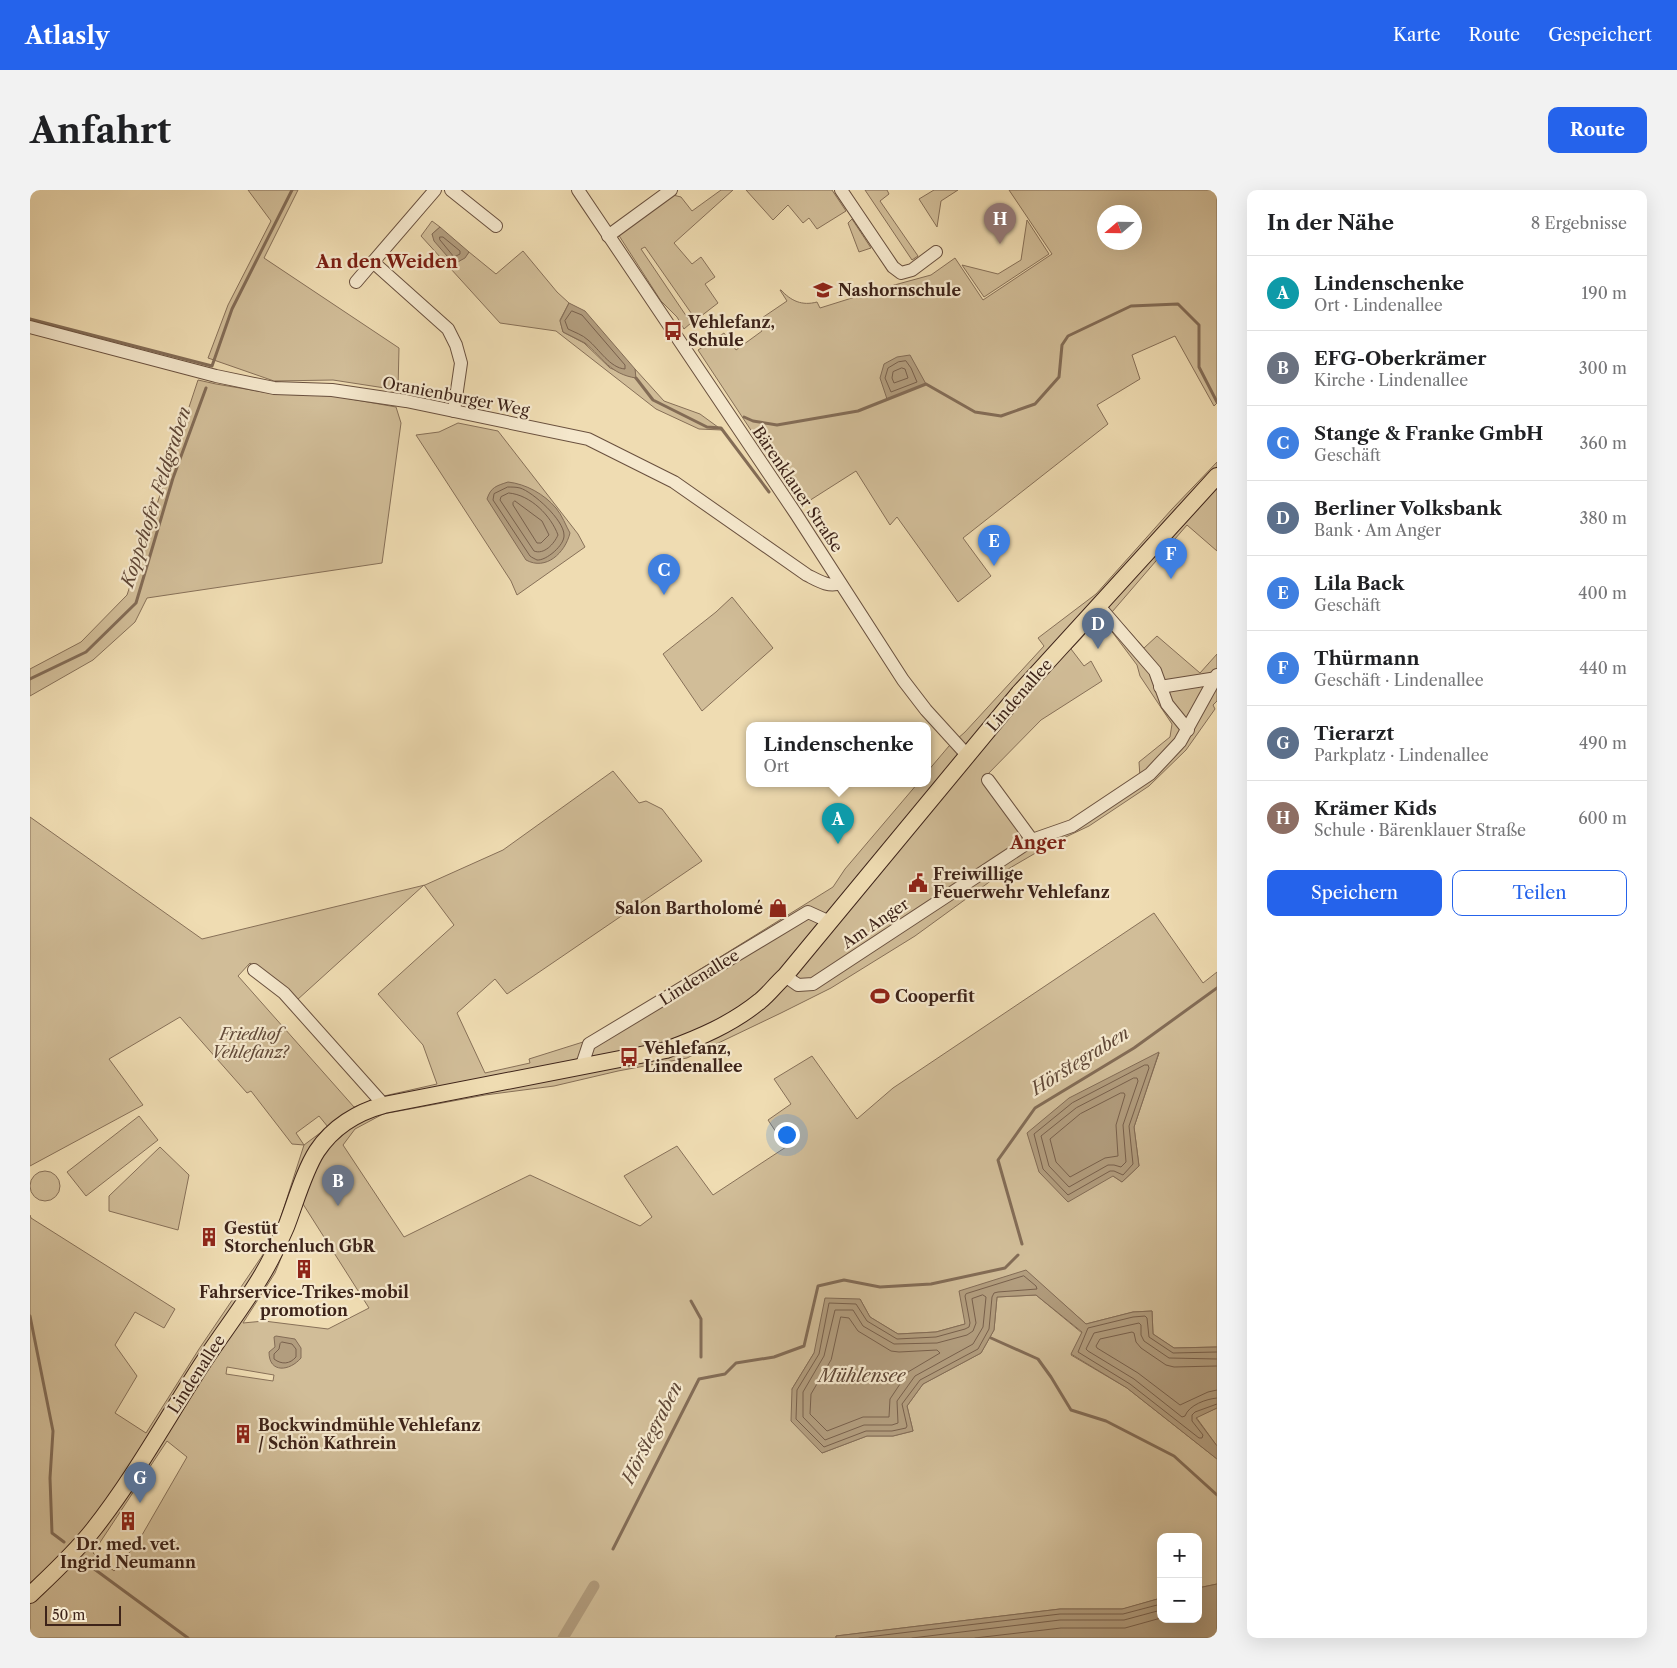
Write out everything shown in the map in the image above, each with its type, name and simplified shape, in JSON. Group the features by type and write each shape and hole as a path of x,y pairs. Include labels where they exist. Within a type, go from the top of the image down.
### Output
{"main road":[{"name":"Lindenallee","path":"30,1595 70,1557 113,1503 192,1379 262,1275 285,1229 317,1151 331,1134 352,1117 384,1105 666,1050 701,1037 732,1021 760,1001 830,922 1019,693 1217,476"}],"street":[{"path":"356,282 435,190"},
{"path":"451,190 496,226"},
{"name":"Bärenklauer Straße","path":"578,190 796,514 903,680 926,710 967,755"},
{"path":"608,236 671,190"},
{"path":"841,190 893,267 901,273 912,270 936,252"},
{"path":"373,262 448,329 456,345 461,363 454,411"},
{"name":"Oranienburger Weg","path":"30,327 216,376 274,388 332,390 454,411 588,439 674,482 807,575 834,585 840,583"},
{"path":"1098,605 1154,671 1167,704 1188,730"},
{"name":"Am Anger","path":"1160,687 1216,677"},
{"name":"Am Anger","path":"784,976 798,985 812,984 1032,840 1072,826 1150,774 1180,742 1216,677"},
{"path":"988,780 1032,840"},
{"name":"Lindenallee","path":"582,1065 589,1044 768,935 808,912 830,922"},
{"path":"254,970 284,993 384,1105"}],"green space":[{"path":"248,190 298,190 264,258 399,348 398,390 333,380 274,381 208,358 228,305 271,221"},
{"path":"721,190 733,190 674,243 692,264 701,257 715,277 705,284 718,303 696,320 645,247 641,249 691,323 684,329 677,317 661,301 618,234 669,194 681,197 692,211"},
{"path":"746,190 832,190 846,211 817,229 809,218 803,223 788,205 773,220"},
{"path":"865,190 887,190 889,194 880,201 918,256 912,260"},
{"path":"934,190 958,190 941,201 937,227 919,199"},
{"path":"1009,190 1217,190 1217,403 1214,406 1175,336 1132,355 1140,379 1097,405 1108,424 963,538 991,576 958,602 897,517 890,525 856,471 801,506 698,350 724,333 736,350 762,331 756,322 787,301 780,290 797,302 817,302 820,308 931,275 955,258 983,300 1052,254"},
{"path":"852,219 871,248 859,252 848,223"},
{"path":"1027,220 1049,254 984,297 962,265 998,274 1021,260"},
{"path":"432,221 440,227 432,234 454,264 464,258 469,252 496,274 523,251 557,292 569,303 560,320 563,332 584,343 610,368 635,378 635,369 664,401 700,414 722,430 699,429 656,409 556,331 500,323 421,236"},
{"path":"198,380 275,394 334,396 396,407 401,423 382,563 147,598 135,622 93,660 30,696 30,669 81,642 127,595"},
{"path":"458,423 498,431 578,534 585,547 517,595 511,581 416,435 439,432"},
{"name":"Friedhof Vehlefanz?","path":"1217,462 1217,551 1187,525 1112,612 1144,648 1157,636 1200,673 1217,654 1217,701 1213,705 1215,709 1186,750 1149,786 1089,826 1051,844 1003,872 915,936 831,988 687,1058 554,1086 485,1095 383,1114 355,1129 343,1145 404,1237 530,1175 640,1226 652,1217 624,1176 677,1146 713,1195 786,1147 768,1120 791,1104 774,1079 812,1056 857,1119 893,1088 1154,913 1203,983 1217,972 1217,1347 1174,1348 1153,1334 1152,1311 1133,1312 1086,1324 1026,1271 965,1324 936,1332 898,1334 870,1317 860,1299 814,1353 792,1389 822,1453 867,1436 893,1436 913,1431 907,1406 923,1384 981,1353 994,1330 997,1297 1036,1295 1082,1333 1071,1355 1127,1388 1217,1459 1217,1584 1202,1587 1202,1533 1157,1533 1157,1599 1123,1609 1060,1609 836,1636 836,1638 30,1638 30,1215 31,1218 175,1309 164,1328 135,1312 115,1345 137,1376 115,1413 146,1433 199,1349 262,1256 279,1223 304,1145 292,1144 251,1091 247,1093 180,1017 109,1059 143,1105 30,1166 30,817 202,939 424,885 503,850 613,771 639,803 646,801 662,809 702,861 507,994 495,979 457,1013 485,1073 530,1063 529,1059 583,1042 833,887 845,869 915,787 931,787 931,767 1044,646 1038,638 1096,594","holes":["1101,617 1137,665 1140,676 1172,724 1170,737 1139,762 1140,777 1073,821 1025,837 983,779 1041,720 1102,681 1091,661 1084,666 1071,649","424,885 454,925 378,994 423,1045 437,1084 384,1096 354,1107 238,976 250,963 297,1000","1159,1053 1134,1127 1139,1166 1122,1182 1113,1176","319,1116 328,1127 304,1145 296,1133","303,1204 369,1308 328,1329 264,1321 243,1323 275,1273","227,1367 274,1375 273,1381 226,1374","167,1441 187,1457 138,1542 114,1571 93,1553"]},
{"path":"732,597 773,648 702,711 663,654"},
{"path":"139,1116 158,1140 86,1196 67,1172"},
{"path":"160,1147 189,1175 178,1230 109,1211 109,1196"},
{"path":"45,1171 56,1175 60,1186 56,1197 45,1201 34,1197 30,1186 34,1175"},
{"path":"1217,1408 1217,1446 1196,1417"}],"water":[{"path":"440,227 469,252 465,258 454,264 434,241 432,234"},
{"path":"569,303 585,311 635,369 636,378 613,369 585,343 563,332 560,321"},
{"path":"910,355 926,384 887,399 880,378 884,364 897,357"},
{"path":"508,482 528,487 546,498 558,511 570,533 564,547 554,558 547,562 533,563 526,560 487,499 494,488"},
{"path":"1159,1052 1134,1127 1139,1166 1122,1182 1113,1176 1068,1202 1039,1172 1027,1133 1069,1098"},
{"name":"Mühlensee","path":"1026,1270 1086,1324 1133,1312 1152,1311 1153,1334 1174,1348 1217,1347 1217,1408 1196,1418 1217,1446 1217,1459 1127,1388 1071,1354 1082,1332 1036,1295 997,1297 994,1330 981,1353 923,1384 907,1406 913,1431 893,1436 867,1436 822,1453 791,1421 792,1389 814,1353 825,1298 860,1299 870,1317 898,1334 936,1332 965,1324 959,1291"},
{"path":"274,1337 295,1339 301,1348 301,1358 291,1366 281,1368 272,1364 269,1352 275,1347"},
{"path":"1217,1584 1217,1638 836,1638 836,1636 1060,1609 1122,1609 1157,1599 1157,1623 1202,1623 1202,1587"}],"waterway":[{"name":"Koppehofer Feldgraben","path":"30,319 212,366 232,309 292,190"},
{"path":"744,417 753,421 777,425 858,411 926,384 975,412 1001,416 1035,404 1059,377 1062,345 1068,336 1131,306 1178,304 1199,325 1199,367 1217,402"},
{"path":"636,378 653,400 707,427 721,428 769,492"},
{"name":"Koppehofer Feldgraben","path":"30,679 86,652 136,603 173,478 206,388"},
{"name":"Hörstegraben","path":"1022,1244 998,1160 1035,1108 1134,1048 1217,988"},
{"name":"Hörstegraben","path":"613,1549 699,1379 725,1374 736,1363 774,1357 804,1346 818,1286 844,1280 880,1287 931,1284 1005,1268 1018,1255"},
{"path":"691,1301 701,1319 701,1357"},
{"name":"Koppehofer Feldgraben","path":"30,1316 53,1431 50,1478 52,1533 64,1542"},
{"path":"991,1338 1038,1359 1071,1410 1106,1421 1174,1456 1217,1495"},
{"name":"Koppehofer Feldgraben","path":"82,1560 188,1638"},
{"name":"Hörstegraben","path":"563,1638 594,1586"}],"place":[{"name":"Krämer Kids","path":"1000,244"},
{"name":"Nashornschule","path":"823,290"},
{"name":"Vehlefanz, Schule","path":"673,331"},
{"name":"Lila Back","path":"994,566"},
{"name":"Thürmann","path":"1171,579"},
{"name":"Stange & Franke GmbH","path":"664,595"},
{"name":"Berliner Volksbank","path":"1098,649"},
{"name":"Lindenschenke","path":"838,844"},
{"name":"Freiwillige Feuerwehr Vehlefanz","path":"918,883"},
{"name":"Salon Bartholomé","path":"778,908"},
{"name":"Cooperfit","path":"880,996"},
{"name":"Vehlefanz, Lindenallee","path":"629,1057"},
{"name":"EFG-Oberkrämer","path":"338,1206"},
{"name":"Gestüt Storchenluch GbR","path":"209,1237"},
{"name":"Fahrservice-Trikes-mobil promotion","path":"304,1269"},
{"name":"Bockwindmühle Vehlefanz / Schön Kathrein","path":"243,1434"},
{"name":"Tierarzt","path":"140,1503"},
{"name":"Dr. med. vet. Ingrid Neumann","path":"128,1521"}],"district":[{"name":"An den Weiden","path":"387,262"},
{"name":"Anger","path":"1038,843"}]}
